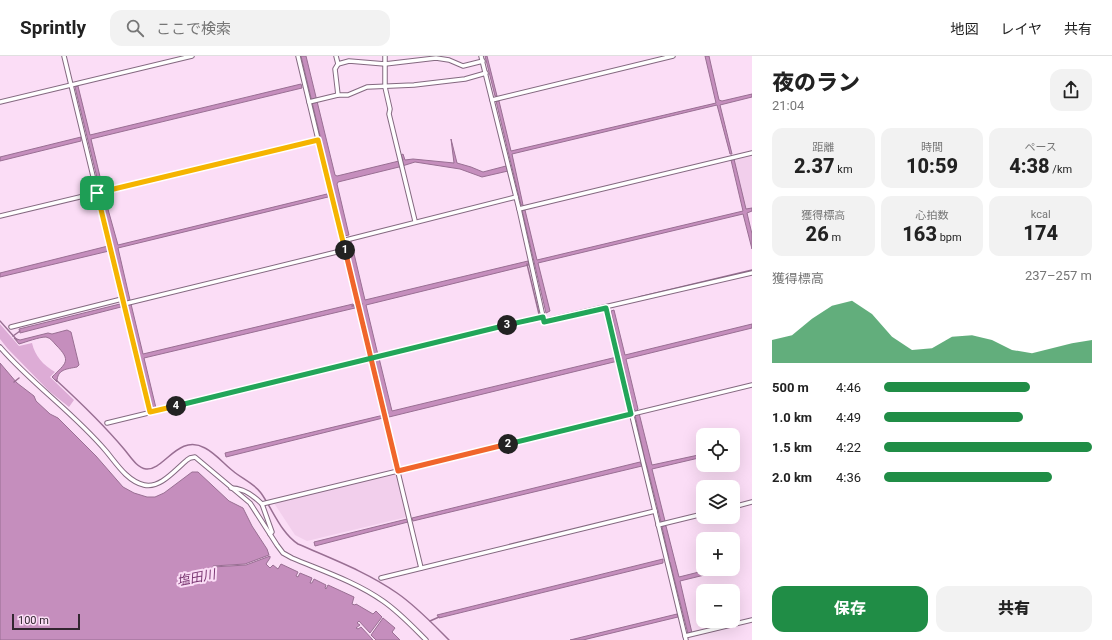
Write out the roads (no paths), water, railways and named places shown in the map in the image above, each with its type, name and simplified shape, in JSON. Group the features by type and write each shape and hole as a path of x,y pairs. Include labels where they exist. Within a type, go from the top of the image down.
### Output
{"street":[{"path":"64,56 122,299 126,305 150,412"},
{"path":"0,102 192,56"},
{"path":"298,56 310,101 331,195 346,240 345,250 421,568"},
{"path":"336,56 338,64 335,69 338,95"},
{"path":"385,56 385,86 390,109 389,114 415,222"},
{"path":"481,56 519,209 544,322 752,272"},
{"path":"492,100 672,56"},
{"path":"338,64 349,61 385,64 436,58 449,60 463,66 482,61"},
{"path":"310,101 338,95 348,95 367,87 414,85 465,79 486,73"},
{"path":"0,216 318,140"},
{"path":"519,209 752,153"},
{"path":"346,240 516,197"},
{"path":"126,305 345,250"},
{"path":"11,327 122,299"},
{"path":"606,308 618,361 635,413 643,463 655,511 662,524 667,560 680,615 688,637 752,620"},
{"path":"107,423 543,317"},
{"path":"0,347 42,389 81,424 96,439 125,474 134,481 144,485 153,486 160,483 187,460 190,458 195,458 250,503 283,553 359,586 383,600 397,611 426,640"},
{"path":"263,504 752,385"},
{"path":"231,488 236,488 254,496 263,504 272,532 270,534"},
{"path":"740,505 752,502"},
{"path":"381,578 655,511"},
{"path":"662,524 696,516"}],"water":[{"path":"301,56 306,56 335,175 337,176 403,160 401,155 403,154 405,160 413,159 454,163 451,139 457,163 483,172 506,166 508,171 482,177 460,169 415,162 338,182 337,184 349,235 344,236"},
{"path":"485,56 487,56 497,96 495,96"},
{"path":"705,56 709,56 719,100 722,101 752,94 752,97 720,105 732,154 730,154 717,105 512,154 523,205 521,205 496,101 499,101 511,151 716,103"},
{"path":"301,84 302,88 91,139 103,189 100,190 75,87 78,86 90,135"},
{"path":"81,137 81,141 0,161 0,157"},
{"path":"734,159 746,209 752,208 752,211 747,213 752,234 752,249 743,214 538,263 550,311 546,313 522,210 525,210 537,260 743,211 731,160"},
{"path":"327,194 328,197 118,248 130,300 126,301 114,250 112,250 111,246 113,245 101,196 104,195 118,245"},
{"path":"351,241 365,300 528,261 529,265 366,305 378,355 374,356 346,242"},
{"path":"108,246 109,251 0,277 0,273"},
{"path":"120,304 121,307 20,333 19,329"},
{"path":"131,304 143,354 353,304 355,308 144,358 156,408 153,409 127,305"},
{"path":"614,310 625,355 752,324 752,328 626,359 637,410 652,465 696,456 696,459 652,469 665,526 679,577 696,573 696,576 700,576 680,581 692,633 688,634 670,562 668,560 669,558 662,522 645,460 636,414 622,360 389,417 388,415 383,418 226,457 225,453 388,414 375,360 379,358 392,411 621,356 611,311"},
{"path":"67,330 71,332 79,365 77,367 63,370 57,378 57,382 52,377 64,365 65,358 61,350 52,340 43,337 19,344 14,338 20,340"},
{"name":"塩田川","path":"0,363 17,383 34,396 36,401 50,414 58,418 96,456 123,487 134,493 147,497 155,497 164,493 192,472 198,472 229,501 243,508 269,555 245,564 213,567 246,565 270,556 266,564 270,568 273,565 278,569 281,564 298,572 296,576 298,577 300,573 312,578 310,583 312,583 314,579 326,585 326,589 328,585 354,597 352,604 356,604 373,614 376,611 382,617 370,633 359,621 357,623 360,625 356,628 358,629 361,627 373,640 0,640"},
{"path":"640,462 642,466 413,521 412,518"},
{"path":"407,519 408,522 315,546 314,542"},
{"path":"663,559 663,563 439,618 437,615"},
{"path":"677,614 678,617 583,640 570,640"},
{"path":"383,618 395,628 392,632 400,640 376,640 371,635"}],"waterway":[{"path":"527,264 539,314"},
{"path":"639,297 752,270"},
{"path":"352,306 362,304"},
{"path":"0,321 17,340"},
{"path":"13,336 20,331"},
{"path":"14,382 19,378"},
{"path":"56,380 100,422 134,461 143,468 153,468 187,445 195,445 205,448 258,490 282,528 298,544 349,566 386,585 424,615 449,640"},
{"path":"430,621 439,617"}]}
